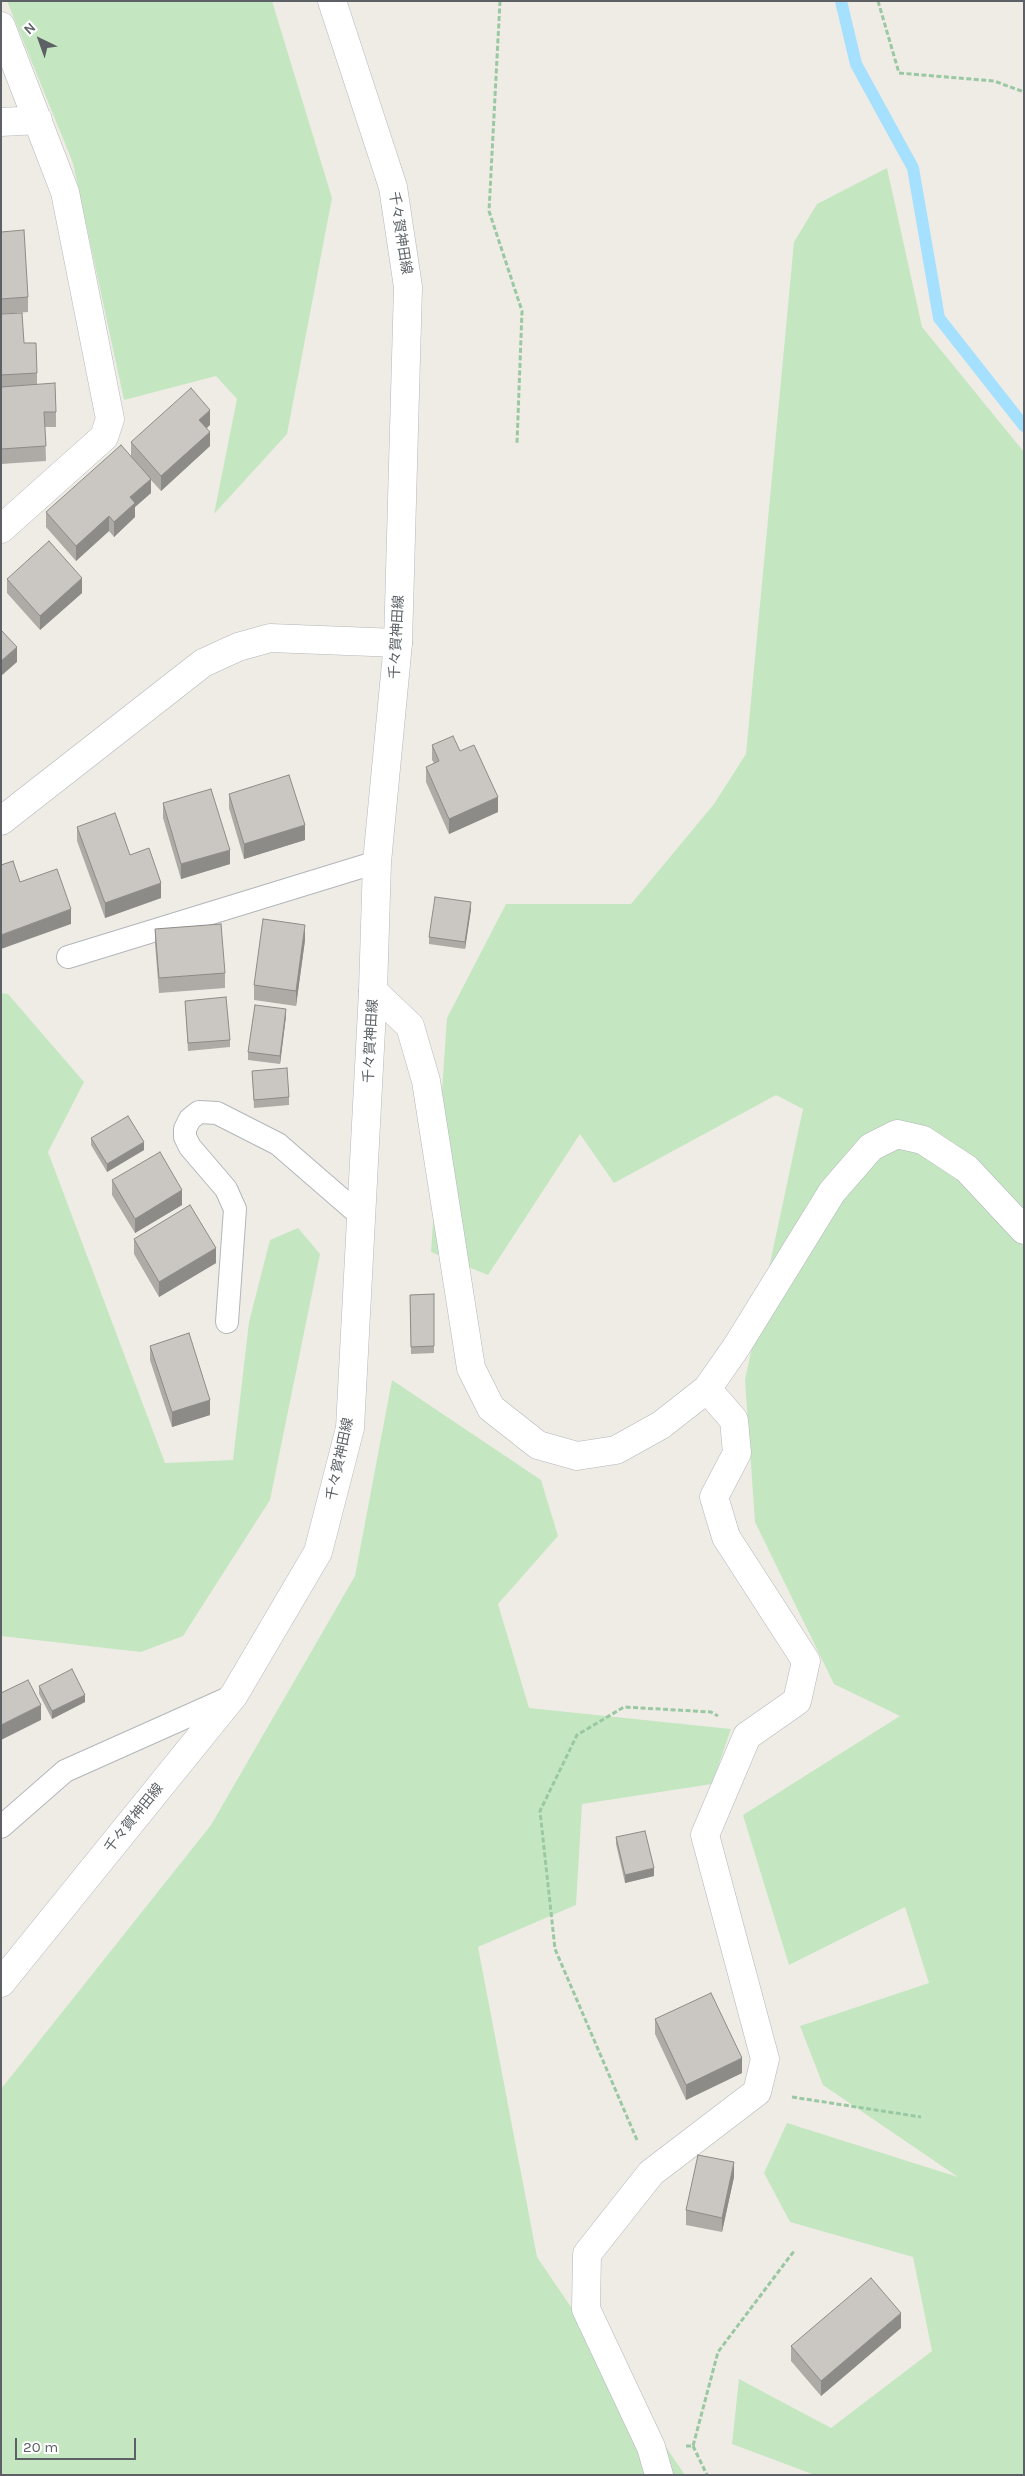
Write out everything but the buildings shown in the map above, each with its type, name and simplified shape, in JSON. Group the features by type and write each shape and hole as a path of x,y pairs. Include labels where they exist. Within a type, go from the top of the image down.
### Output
{"street":[{"name":"千々賀神田線","path":"1,1982 234,1695 318,1552 350,1428 373,991 377,862 398,642 408,287 393,187 332,1"},
{"path":"1,26 65,192 110,419 104,437 1,529"},
{"path":"1,122 38,120"},
{"path":"1,821 203,664 238,646 270,638 398,642"},
{"path":"373,991 410,1026 426,1081 471,1368 491,1408 538,1445 577,1456 616,1450 661,1425 707,1389 737,1346 832,1192 871,1147 896,1134 924,1140 967,1169 1024,1230"},
{"path":"659,2475 651,2447 586,2309 587,2254 651,2173 756,2092 765,2059 705,1835 747,1736 797,1701 806,1661 726,1537 714,1496 737,1454 734,1420 707,1389"}],"lane":[{"path":"68,957 377,862"},
{"path":"227,1322 235,1209 226,1189 190,1147 185,1137 185,1129 190,1119 199,1112 217,1113 278,1144 361,1216"},
{"path":"1,1827 65,1771 234,1695"}],"path":[{"path":"500,1 489,211 522,311 517,443"},
{"path":"878,1 899,73 994,81 1024,92"},
{"path":"651,2173 555,1950 540,1811 577,1735 624,1708 711,1712 747,1736"},
{"path":"756,2092 921,2117"},
{"path":"707,2475 693,2446 718,2352 794,2251"},
{"path":"651,2447 693,2446"}],"green space":[{"path":"7,1 272,1 332,198 287,434 214,514 237,399 216,376 124,400 73,163"},
{"path":"887,168 922,327 1024,452 1024,2475 815,2475 732,2444 739,2379 831,2428 932,2351 913,2257 790,2222 764,2173 787,2123 958,2177 823,2085 800,2026 929,1983 905,1907 789,1965 743,1815 900,1716 834,1684 755,1522 745,1380 803,1109 776,1095 614,1183 580,1134 488,1275 431,1252 447,1018 506,904 631,904 714,804 746,754 794,242 817,204"},
{"path":"1,993 8,994 84,1082 48,1152 165,1463 233,1460 249,1322 270,1240 298,1228 320,1254 270,1500 183,1636 141,1652 1,1636"},
{"path":"392,1380 541,1480 558,1536 498,1604 529,1708 731,1729 712,1784 582,1804 576,1905 478,1947 537,2257 685,2475 1,2475 1,2089 211,1825 355,1576"}],"waterway":[{"path":"841,1 856,64 913,168 939,318 1024,426"}]}
